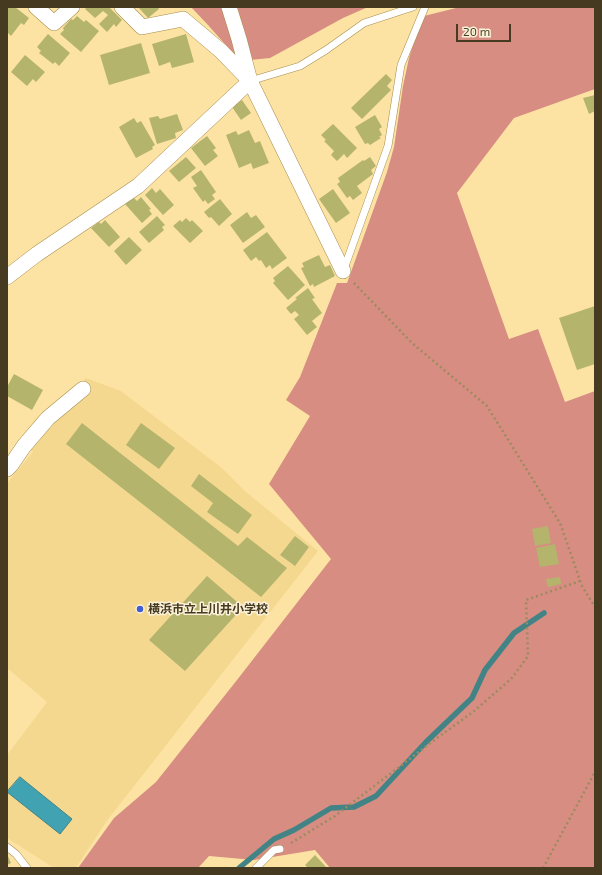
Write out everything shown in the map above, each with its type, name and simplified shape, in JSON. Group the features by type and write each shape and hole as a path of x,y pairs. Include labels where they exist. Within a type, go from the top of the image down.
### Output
{"street":[{"path":"36,7 54,23 72,7"},
{"path":"122,7 142,27 183,19 221,51 250,80"},
{"path":"229,7 250,80 343,271"},
{"path":"7,276 138,186 250,80"},
{"path":"7,469 48,418 83,389"}],"lane":[{"path":"250,80 300,66 326,50 364,23 413,7"},
{"path":"343,271 388,146 401,65 425,7"},
{"path":"7,847 16,854 26,868"},
{"path":"256,868 274,850 280,850"}],"path":[{"path":"343,271 412,343 487,406 560,523 582,586 595,606"},
{"path":"280,850 335,816 473,712 511,680 528,656 526,600 580,581"},
{"path":"542,868 595,772"}],"shaded area":[{"path":"191,7 368,7 343,18 270,58 240,61"},
{"path":"460,7 595,7 595,89 514,118 457,193 509,339 538,329 565,402 595,391 595,868 330,868 315,850 254,860 209,856 198,868 78,868 114,818 156,782 331,559 269,484 310,416 286,400 300,377 337,283 347,283 387,172 394,147 403,86 409,58 424,16"},
{"name":"横浜市立上川井小学校","path":"86,378 121,391 222,468 245,491 318,551 106,822 76,868 54,868 7,838 7,755 47,702 7,668 7,483 33,452 18,441 38,416"}],"water":[{"path":"20,777 72,819 60,834 7,792"}],"building":[{"path":"7,7 15,7 29,18 24,25 21,23 11,36 7,32"},
{"path":"87,7 109,7 122,20 116,27 114,24 107,32 99,24 108,15 103,11 95,18 85,9"},
{"path":"138,7 158,7 159,9 148,18"},
{"path":"77,16 84,22 86,20 99,31 81,52 60,34 71,19 73,20"},
{"path":"48,34 70,53 59,66 55,62 53,64 39,53 41,51 37,47"},
{"path":"186,34 194,62 172,68 170,62 159,66 152,44"},
{"path":"141,43 150,73 109,85 100,55"},
{"path":"25,55 45,72 36,82 33,79 27,86 11,72"},
{"path":"386,74 392,80 387,86 391,90 362,119 351,108"},
{"path":"595,95 595,111 589,114 583,98"},
{"path":"242,100 251,113 241,120 232,107"},
{"path":"177,114 183,130 175,133 176,138 157,144 149,118 158,116 160,119"},
{"path":"375,115 382,127 379,129 382,135 379,137 381,138 370,145 368,143 365,144 355,127"},
{"path":"134,118 137,123 141,121 155,145 152,147 153,149 136,158 119,127"},
{"path":"333,124 357,148 347,158 344,154 337,161 331,155 334,151 324,141 326,140 321,135"},
{"path":"249,130 255,143 260,141 269,163 253,169 251,163 239,168 226,135 236,131 238,135"},
{"path":"207,136 216,148 213,150 218,156 205,166 191,148"},
{"path":"186,157 196,168 179,182 169,171"},
{"path":"370,157 376,166 371,170 373,174 357,186 362,193 353,200 350,196 347,198 337,184 340,182 338,178 363,160 364,161"},
{"path":"201,170 216,192 212,195 215,199 208,204 205,200 203,202 193,188 197,186 191,177"},
{"path":"152,188 156,193 160,189 174,205 163,215 145,195"},
{"path":"333,189 350,213 336,223 319,199"},
{"path":"133,197 137,201 141,197 151,209 149,210 152,214 142,223 125,204"},
{"path":"220,199 232,214 219,226 204,212"},
{"path":"247,212 251,218 256,215 265,227 243,243 230,225"},
{"path":"157,216 165,225 162,227 164,230 149,243 139,232"},
{"path":"186,218 190,222 192,220 203,231 190,243 173,226 180,220 182,222"},
{"path":"105,220 120,237 109,247 91,228 99,222 101,224"},
{"path":"267,232 287,258 272,269 270,265 266,268 261,260 259,261 256,257 251,261 243,250"},
{"path":"129,237 142,250 126,265 114,251"},
{"path":"319,255 325,267 330,265 335,276 314,287 313,284 310,286 301,268 304,267 302,263"},
{"path":"288,266 305,285 288,300 273,283 275,281 273,278"},
{"path":"308,288 315,298 312,299 322,313 312,321 317,327 307,335 294,319 299,315 295,311 291,314 286,308 297,299 295,298"},
{"path":"595,306 595,364 577,370 559,318"},
{"path":"14,374 43,390 32,410 7,396 7,387"},
{"path":"82,423 238,546 247,537 287,568 261,597 66,444"},
{"path":"141,423 175,448 159,469 126,445"},
{"path":"199,474 252,515 238,534 207,512 213,503 191,486"},
{"path":"548,526 551,543 535,546 532,529"},
{"path":"295,536 309,547 295,566 280,555"},
{"path":"555,544 559,564 540,567 536,548"},
{"path":"207,576 243,607 185,671 149,640"},
{"path":"560,577 561,584 548,587 546,579"},
{"path":"7,854 11,863 7,865"},
{"path":"315,855 327,868 308,868 305,865"}],"waterway":[{"path":"239,868 274,839 294,830 331,808 354,807 376,796 426,742 472,698 485,670 514,633 544,613"}],"place":[{"name":"横浜市立上川井小学校","path":"140,609"}]}
